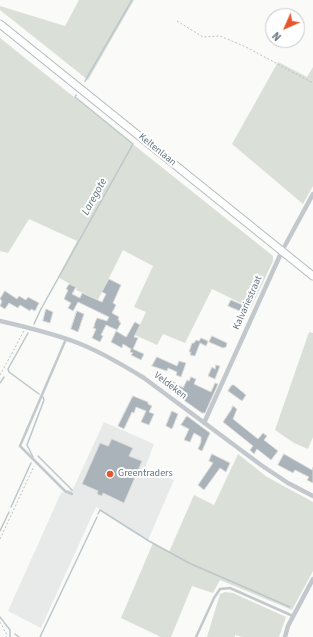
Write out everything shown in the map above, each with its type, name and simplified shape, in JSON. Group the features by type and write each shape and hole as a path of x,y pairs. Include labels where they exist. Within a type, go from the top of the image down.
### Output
{"main road":[{"name":"Keltenlaan","path":"0,24 313,276"}],"street":[{"name":"Kalvariestraat","path":"204,423 282,251 313,194"},
{"name":"Veldeken","path":"0,321 66,339 104,355 127,367 288,483 313,496"},
{"path":"285,637 288,626 313,579"}],"lane":[{"path":"66,339 20,446 65,490 72,494"},
{"path":"196,637 214,598 220,590 230,588 293,616"}],"path":[{"path":"177,21 203,37 220,36 246,47 313,83"},
{"path":"0,375 26,327"},
{"path":"0,539 36,462"},
{"path":"0,622 7,635 6,637"}],"shaded area":[{"path":"79,0 134,0 88,80 0,10 0,6 65,26"},
{"path":"0,38 273,256 273,261 251,308 212,289 185,343 163,334 157,345 135,335 146,312 134,307 153,266 123,250 98,300 76,290 77,288 58,277 77,241 29,219 8,253 0,251"},
{"path":"278,62 307,77 313,67 313,186 303,204 232,144"},
{"path":"309,332 313,333 313,437 308,449 294,443 275,430"},
{"path":"104,422 154,444 145,468 174,480 148,540 96,507 41,628 8,611 61,493 73,489"},
{"path":"238,454 267,477 313,502 313,571 292,610 220,580 213,593 192,586 171,637 161,637 121,618 153,543 169,552 194,495 214,505"},
{"path":"225,592 233,593 286,617 279,637 243,637 235,635 235,637 207,637 220,594"}],"building":[{"path":"109,279 121,285 113,303 116,305 112,313 119,317 118,320 121,323 117,330 106,325 101,335 103,336 100,342 92,338 96,329 93,328 94,325 97,318 107,321 109,317 78,302 73,311 68,308 71,303 64,299 68,290 66,289 69,284 76,287 72,294 80,298 82,293 102,302 106,294 102,292"},
{"path":"5,291 17,299 19,296 26,300 28,297 39,303 35,311 31,309 30,311 20,305 18,308 9,303 5,309 0,306 2,301 0,299"},
{"path":"231,300 245,306 242,312 228,306"},
{"path":"46,309 53,312 50,323 43,321"},
{"path":"77,311 84,314 78,332 71,329"},
{"path":"135,322 140,325 134,337 138,338 133,349 144,354 141,360 131,355 133,353 130,352 131,349 123,344 122,348 111,342 116,331 126,337"},
{"path":"212,336 227,343 226,347 223,348 209,342"},
{"path":"201,338 208,341 206,346 200,343 195,356 190,355 191,352 189,352 192,343 196,340 199,341"},
{"path":"157,357 177,366 179,361 186,363 181,377 176,375 177,372 168,368 167,371 152,366"},
{"path":"216,365 220,366 215,379 208,376 212,367 215,369"},
{"path":"191,377 196,379 194,384 211,392 215,383 218,384 205,413 202,413 165,387 171,380 183,388 187,380 189,381"},
{"path":"232,385 246,395 242,401 228,391"},
{"path":"133,396 148,402 148,404 152,406 149,412 154,414 149,425 141,422 146,411 136,407 124,429 118,426"},
{"path":"233,406 237,409 233,419 258,439 263,433 267,436 264,440 278,451 271,460 257,449 254,454 250,450 253,446 223,422"},
{"path":"172,411 178,414 172,429 166,426"},
{"path":"187,416 210,433 202,451 198,449 201,442 201,437 194,433 190,442 184,440 189,429 181,425"},
{"path":"112,439 133,448 129,456 142,461 124,503 103,493 102,496 97,494 98,491 82,484 100,443 108,446"},
{"path":"212,454 230,463 226,472 220,468 204,490 198,485 213,463 209,461"},
{"path":"284,454 312,470 313,467 313,483 307,480 309,477 295,470 293,473 278,465"}],"waterway":[{"name":"Laregote","path":"85,81 132,0"},
{"name":"Laregote","path":"34,324 133,144 75,97 76,95"},
{"name":"Laregote","path":"28,333 8,369 9,372 39,394"},
{"path":"0,383 4,377"},
{"name":"Laregote","path":"33,457 27,445 44,400 43,397"},
{"path":"38,456 72,490"},
{"name":"Laregote","path":"11,507 31,463"},
{"path":"98,514 100,510 149,541 189,563 290,607"},
{"name":"Laregote","path":"0,531 9,512"},
{"path":"40,637 97,517"},
{"name":"Laregote","path":"0,617 10,630 10,637"},
{"path":"15,634 19,637"}],"place":[{"name":"Greentraders","path":"110,474"}]}
